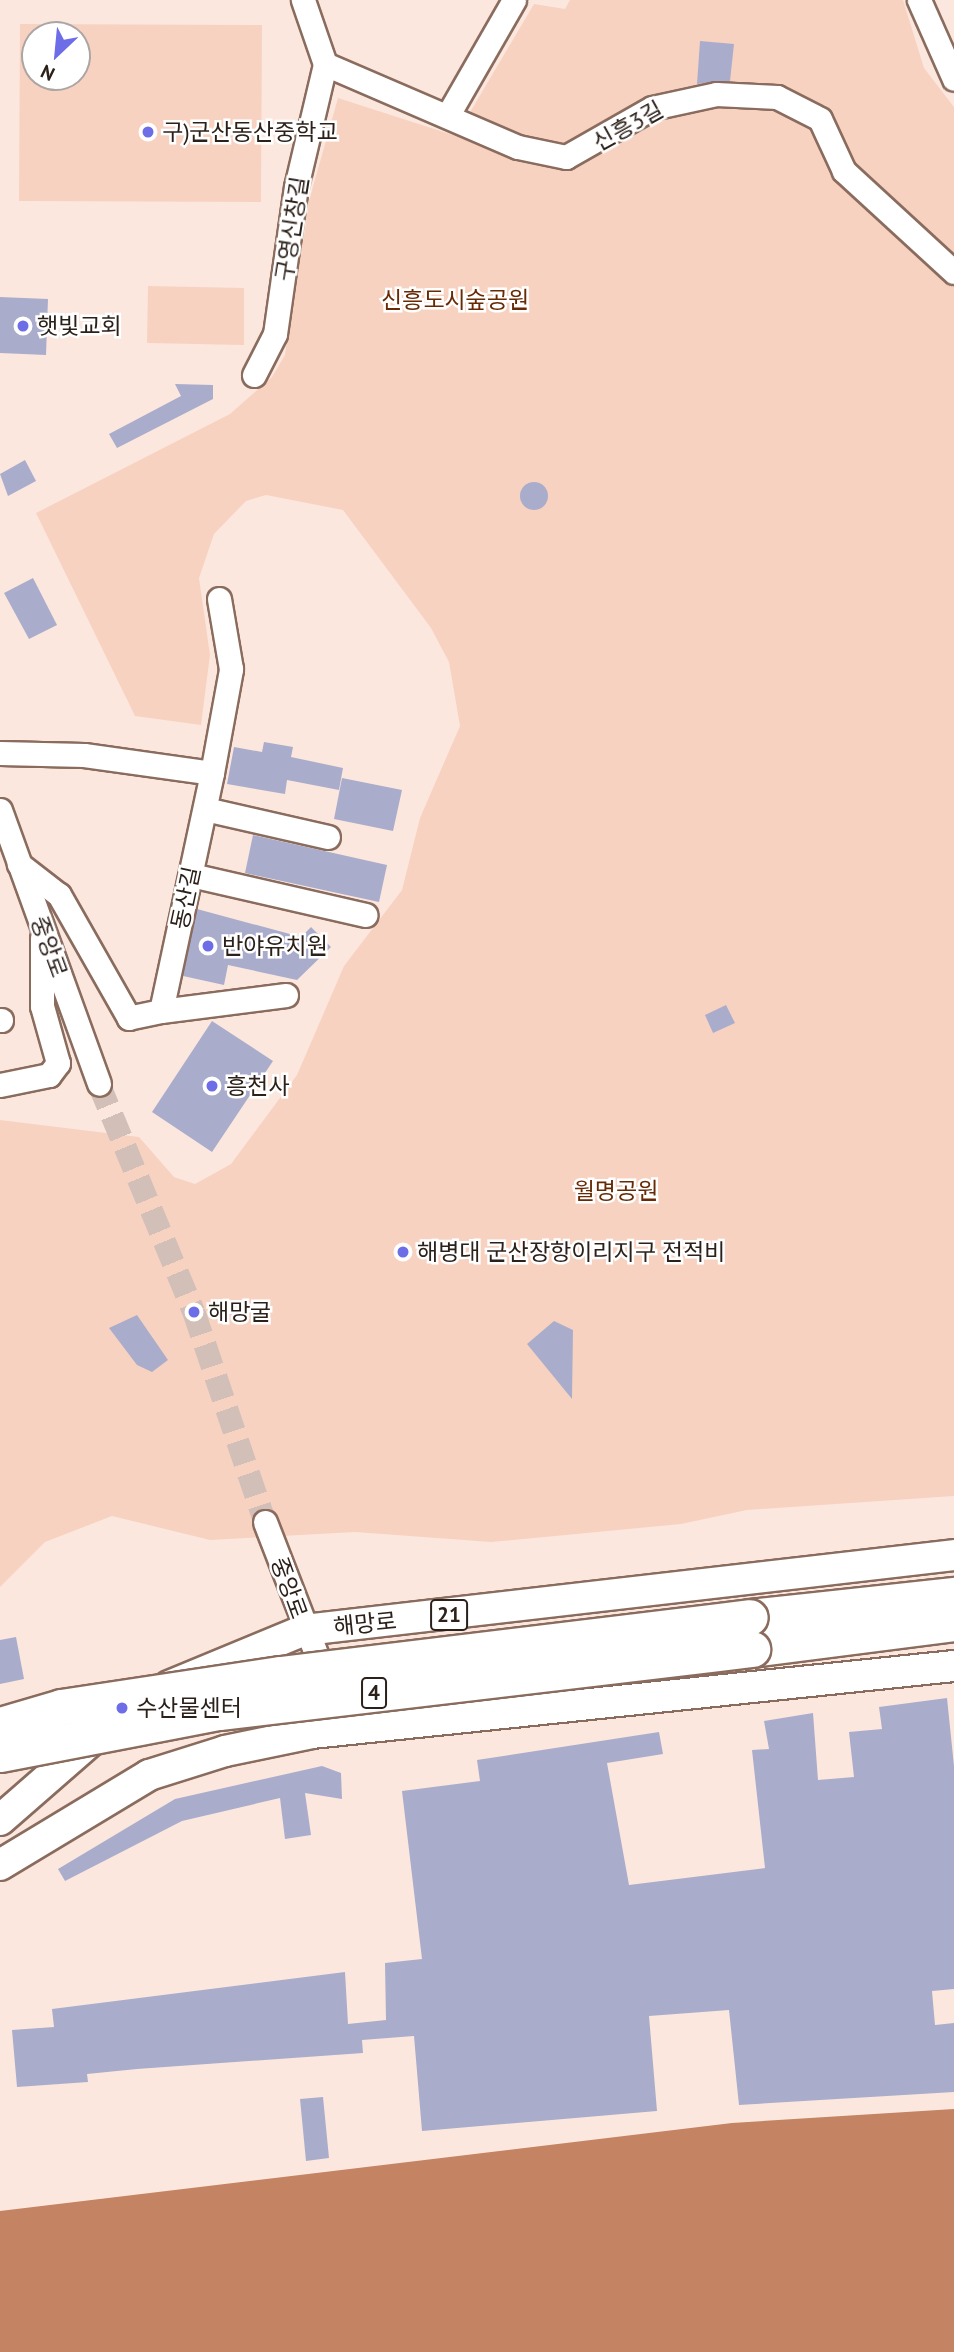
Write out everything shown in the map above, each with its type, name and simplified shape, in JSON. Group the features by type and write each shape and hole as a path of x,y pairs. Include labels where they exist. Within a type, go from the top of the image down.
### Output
{"highway":[{"name":"4","path":"0,1754 219,1712 751,1633 954,1595"},
{"name":"4","path":"0,1725 61,1707 280,1674 751,1633 954,1623"}],"main road":[{"name":"해망로","path":"0,1820 113,1720 188,1674 305,1630 480,1612 954,1555"},
{"path":"480,1612 405,1657 400,1677 411,1699 433,1712 480,1717"},
{"path":"0,1865 149,1775 225,1751 347,1730 954,1666"}],"street":[{"path":"303,0 325,64"},
{"path":"449,113 514,0"},
{"path":"919,0 954,79"},
{"name":"신흥3길","path":"325,64 449,113 518,148 566,157 652,108 716,94 777,97 820,119 844,171 954,272"},
{"name":"구영신창길","path":"254,375 275,334 296,187 325,64"},
{"name":"동산길","path":"161,1011 205,809 231,669 219,599"},
{"path":"0,753 84,755 212,773"},
{"path":"205,809 328,837"},
{"name":"중앙로","path":"0,810 99,1084"},
{"path":"19,864 59,895 130,1018 161,1011 286,995"},
{"path":"191,875 365,915"},
{"path":"0,1085 49,1074 58,1063 43,1006 42,928"},
{"name":"중앙로","path":"265,1522 305,1630 347,1730"}],"green space":[{"name":"월명공원","path":"570,0 903,0 924,68 954,107 954,1496 747,1510 681,1524 491,1542 355,1532 210,1540 112,1516 45,1542 0,1587 0,1120 139,1137 174,1177 195,1184 231,1164 297,1075 344,966 402,890 420,818 460,726 449,662 431,628 343,510 266,495 246,501 214,534 199,578 210,655 201,725 135,716 36,513 230,414 272,377 285,355 305,215 338,98 456,136 534,4 565,9"},
{"path":"20,24 21,91 91,91 91,24 262,25 261,202 19,201"},
{"path":"148,286 244,288 244,345 147,343"}],"shaded area":[{"path":"954,2109 954,2352 0,2352 0,2211 732,2123"}],"building":[{"path":"700,41 734,44 730,81 697,84"},
{"name":"햇빛교회","path":"0,297 48,299 46,355 0,353"},
{"path":"175,384 213,385 213,399 117,448 109,434 181,396"},
{"path":"25,460 36,481 8,496 0,474"},
{"path":"534,482 544,486 548,496 544,506 534,510 524,506 520,496 524,486"},
{"path":"33,578 57,625 29,639 4,593"},
{"path":"264,742 293,747 291,757 343,768 339,790 287,780 285,794 227,784 234,747 262,752"},
{"path":"342,778 402,790 393,831 334,819"},
{"path":"253,835 387,865 379,902 245,873"},
{"path":"197,909 301,937 311,927 331,947 297,980 228,965 224,985 183,976"},
{"path":"726,1005 735,1023 713,1033 705,1015"},
{"name":"흥천사","path":"212,1021 273,1061 212,1152 152,1112"},
{"path":"137,1315 168,1360 152,1372 137,1365 109,1328"},
{"path":"554,1321 573,1330 572,1399 527,1344"},
{"path":"16,1637 24,1679 0,1684 0,1640"},
{"path":"947,1698 954,1766 954,1989 932,1991 935,2025 954,2023 954,2092 739,2105 729,2010 649,2016 657,2111 422,2131 414,2036 362,2040 363,2053 137,2069 87,2074 88,2082 17,2087 12,2030 54,2027 52,2009 345,1972 348,2024 386,2020 385,1963 422,1959 402,1791 480,1781 477,1760 659,1732 663,1754 607,1763 629,1885 765,1868 752,1750 769,1749 764,1721 813,1713 818,1780 854,1777 849,1732 882,1729 879,1707"},
{"path":"322,1766 341,1773 342,1799 305,1793 311,1835 285,1839 280,1798 182,1821 65,1881 58,1869 175,1799"},
{"path":"323,2097 329,2158 306,2161 300,2099"}],"tunnel":[{"path":"99,1084 194,1312 265,1522"}],"place":[{"name":"구)군산동산중학교","path":"148,132"},
{"name":"햇빛교회","path":"23,326"},
{"name":"반야유치원","path":"208,946"},
{"name":"흥천사","path":"212,1086"},
{"name":"해병대 군산장항이리지구 전적비","path":"403,1252"},
{"name":"해망굴","path":"194,1312"},
{"name":"수산물센터","path":"122,1708"}],"park label":[{"name":"신흥도시숲공원","path":"455,300"}]}
